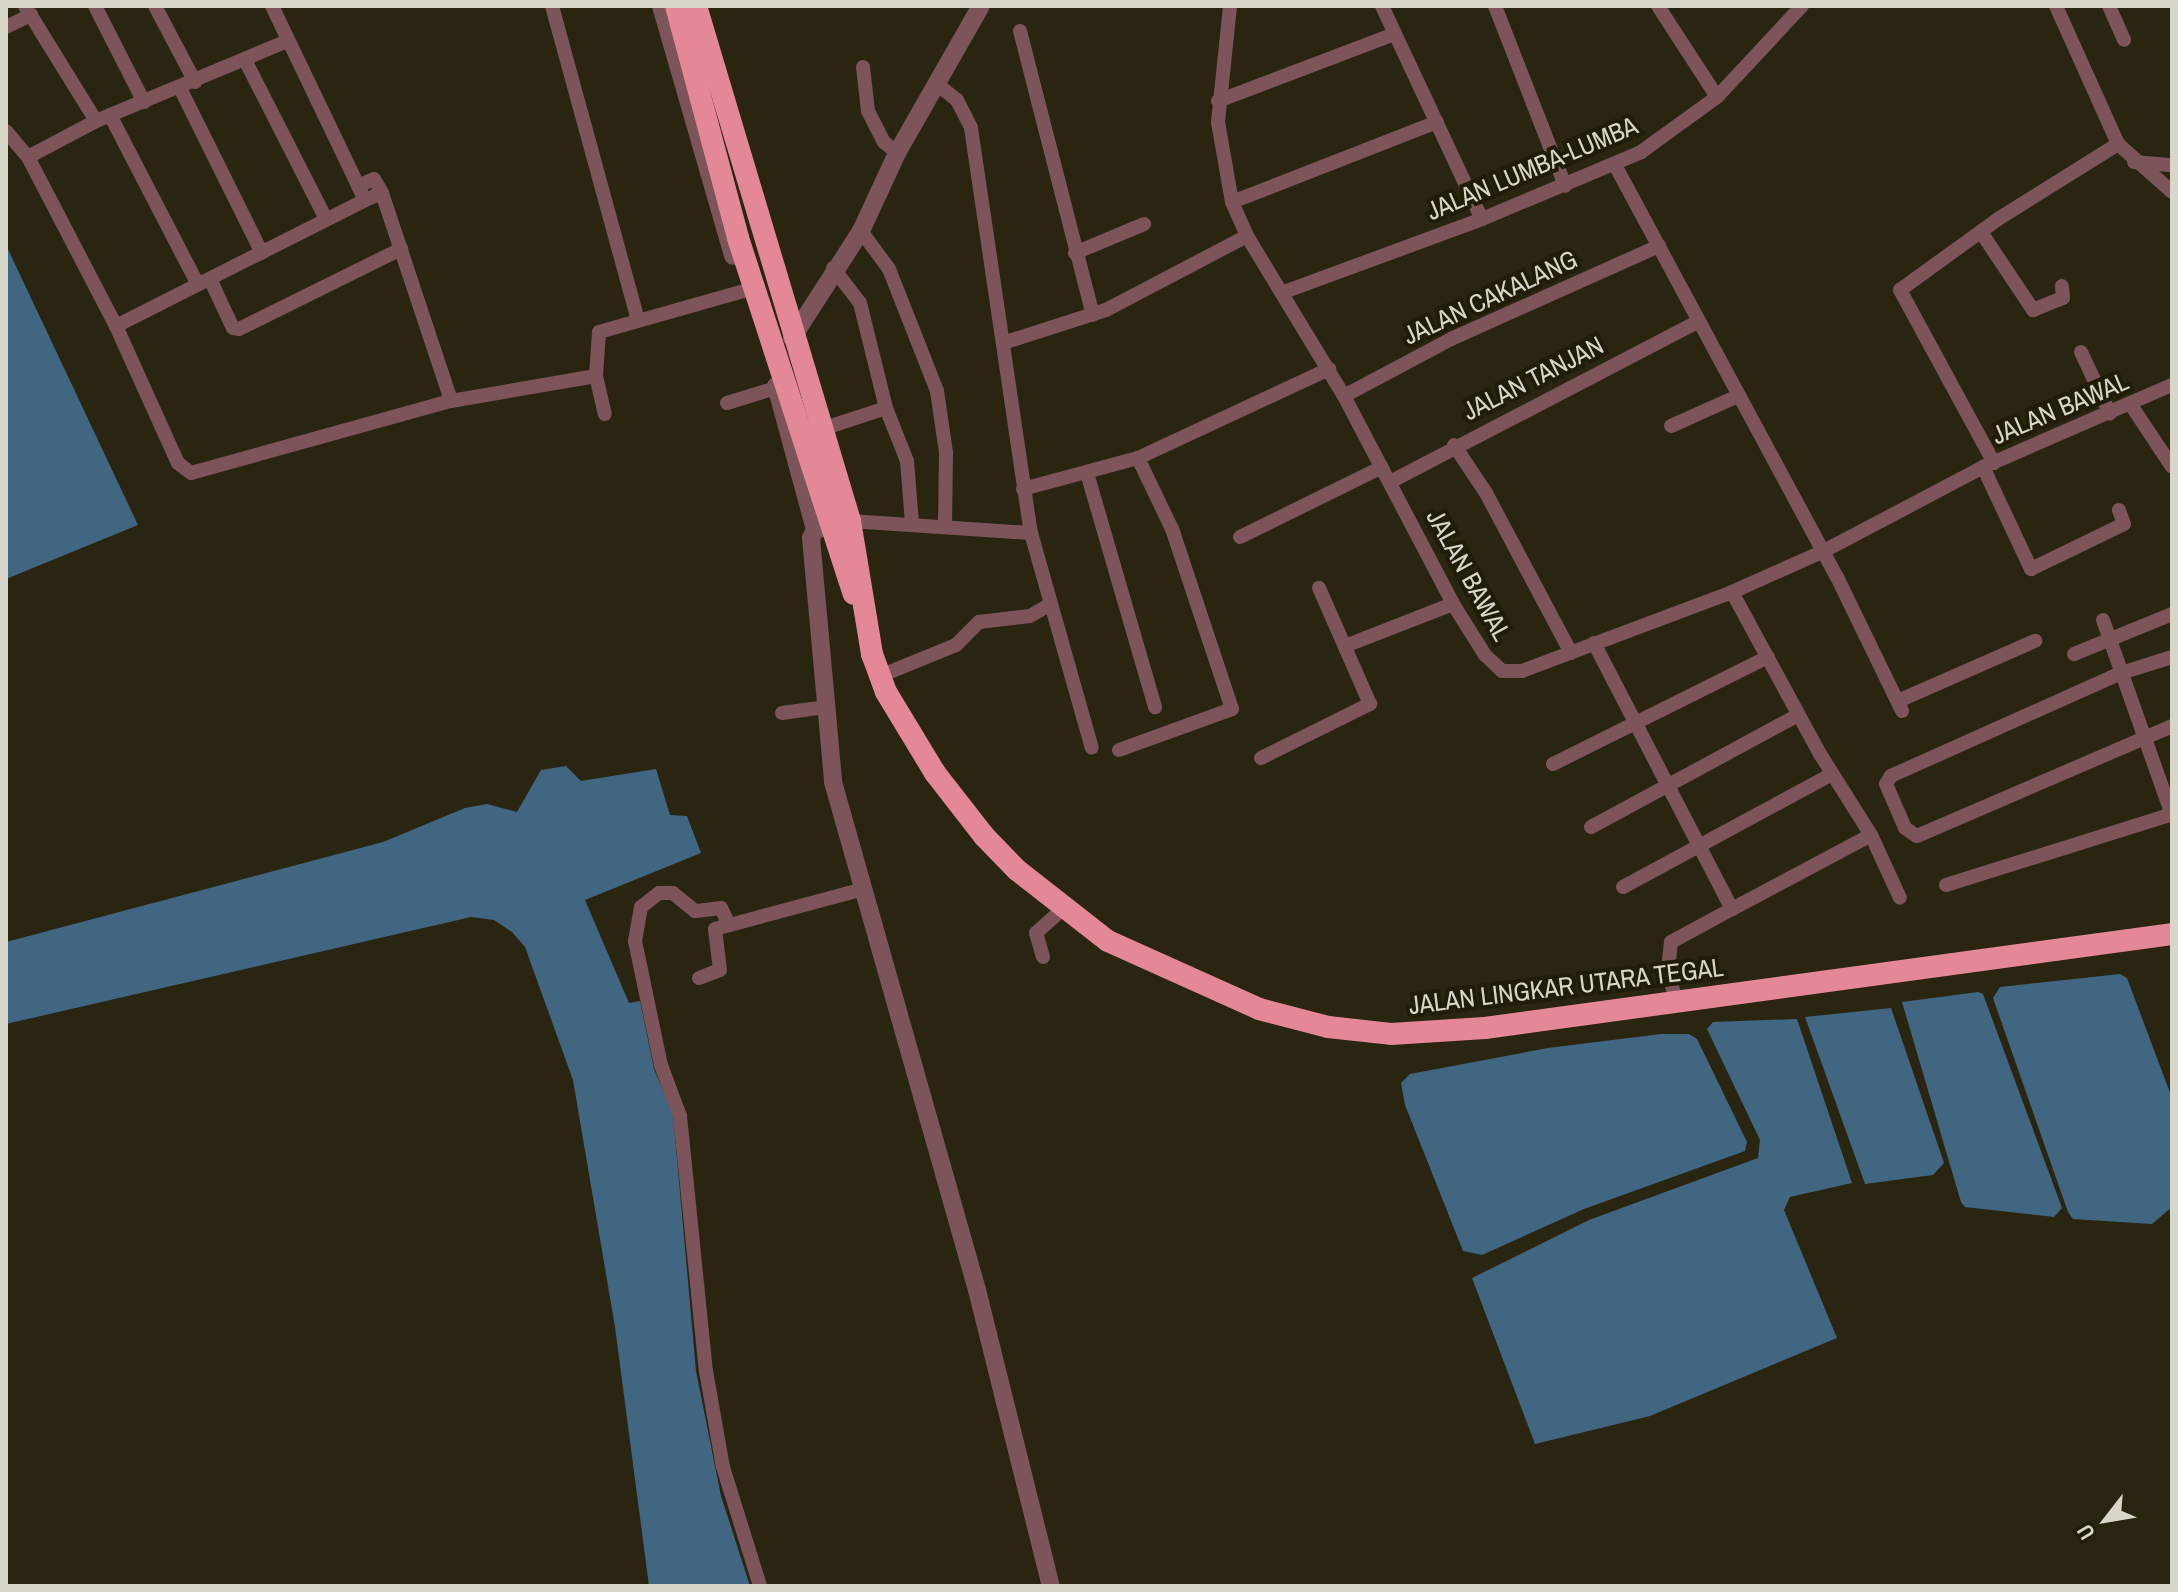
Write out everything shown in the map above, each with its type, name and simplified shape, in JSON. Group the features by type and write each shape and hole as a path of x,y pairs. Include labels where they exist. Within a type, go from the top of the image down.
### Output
{"highway":[{"path":"676,6 738,238 832,525"},
{"path":"696,6 822,429 832,525"},
{"name":"JALAN LINGKAR UTARA TEGAL","path":"832,525 865,616 880,676 935,773 984,836 1108,941 1259,1009 1363,1032 1435,1034 2172,934"}],"street":[{"path":"95,6 144,102"},
{"path":"155,6 195,82"},
{"path":"272,6 365,200"},
{"path":"552,6 638,320"},
{"path":"661,6 686,107 744,291 776,388 832,525 811,573 833,782 860,890 977,1290 1051,1586"},
{"path":"707,6 795,333"},
{"path":"795,333 833,268 861,231 897,153 981,6"},
{"name":"JALAN BAWAL","path":"1230,6 1218,101 1223,175 1232,202 1247,236 1284,292 1344,396 1453,604 1485,655 1502,671 1522,671 1571,653 1597,649 1825,557 1989,465 2110,414 2137,415 2172,385"},
{"path":"1382,6 1482,219"},
{"path":"1495,6 1565,186"},
{"path":"1658,6 1717,97"},
{"path":"2056,6 2118,144 2172,192"},
{"path":"2109,6 2124,40"},
{"name":"JALAN LUMBA-LUMBA","path":"1284,292 1482,219 1615,165 1717,97 1794,9"},
{"path":"6,27 28,10 103,118 233,328 239,329 401,249"},
{"path":"1020,31 1093,315"},
{"path":"1218,101 1394,34"},
{"path":"28,157 103,118 287,41"},
{"path":"245,60 326,219"},
{"path":"863,67 868,111 884,142 897,153"},
{"path":"937,84 957,100 971,128 1031,533 1092,748"},
{"path":"180,88 262,253"},
{"path":"1232,202 1437,122"},
{"path":"6,131 28,157 116,326 178,463 191,473 451,401 596,376"},
{"path":"2118,144 1981,232 1900,290 1989,465 1993,487 2031,569 2124,524 2119,510"},
{"path":"2139,161 2172,165"},
{"path":"1615,165 1837,577 1900,706 2035,641"},
{"path":"358,186 374,179 382,193 451,401"},
{"path":"116,326 382,193"},
{"path":"1075,253 1144,224"},
{"path":"861,231 894,281 937,391 946,453 945,525"},
{"path":"1981,232 2033,310 2063,298 2062,286"},
{"path":"1003,343 1093,315 1188,271 1247,236"},
{"name":"JALAN CAKALANG","path":"1344,396 1451,339 1659,246"},
{"path":"833,268 860,303 886,408 907,461 912,523"},
{"path":"605,414 596,376 596,336 638,320 744,291"},
{"name":"JALAN TANJAN","path":"1390,482 1454,445 1699,321"},
{"path":"2081,352 2110,414"},
{"path":"1023,489 1138,458 1329,369"},
{"path":"727,403 776,388"},
{"path":"1671,426 1738,396"},
{"path":"822,429 886,408"},
{"path":"2137,415 2172,467"},
{"path":"1454,445 1486,493 1571,653"},
{"path":"1119,750 1232,709 1172,529 1138,458"},
{"path":"1240,537 1382,467"},
{"path":"1087,473 1155,707"},
{"path":"832,525 912,523 1031,533"},
{"path":"1261,758 1370,704 1319,588"},
{"path":"1732,592 1798,715 1871,835 1900,898"},
{"path":"1345,646 1453,604"},
{"path":"880,676 956,645 979,622 1030,616 1049,605"},
{"path":"2074,654 2172,614"},
{"path":"1946,885 2171,815 2103,620"},
{"path":"1597,649 1732,909"},
{"path":"1553,764 1768,657"},
{"path":"2172,657 2121,673 1891,776 1887,788 1905,828 1917,836 2172,726"},
{"path":"782,713 825,707"},
{"path":"1591,827 1798,715"},
{"path":"1623,887 1832,774"},
{"path":"1676,1002 1668,970 1671,942 1871,835"},
{"path":"699,978 719,972 711,931 860,890"},
{"path":"729,925 721,908 695,911 673,893 659,893 641,907 635,941 661,1065 680,1116 698,1314 723,1467 760,1586"},
{"path":"1043,957 1036,933 1073,913"}],"water":[{"path":"6,245 138,525 6,579"},
{"path":"566,766 581,781 656,769 670,815 687,816 701,853 585,900 629,1003 640,1001 654,1069 673,1114 696,1371 721,1496 750,1586 649,1586 615,1327 573,1080 525,947 512,932 494,920 471,917 6,1024 6,942 383,842 465,808 487,804 517,812 541,770"},
{"path":"2120,974 2127,978 2172,1098 2172,1207 2152,1224 2073,1219 2068,1212 1993,998 2000,987"},
{"path":"1978,992 1983,994 2062,1208 2054,1217 1965,1207 1961,1202 1902,1002"},
{"path":"1891,1008 1944,1163 1933,1175 1865,1184 1805,1017"},
{"path":"1797,1019 1852,1183 1790,1197 1784,1210 1837,1338 1650,1416 1535,1444 1472,1278 1589,1220 1758,1158 1760,1140 1707,1029 1713,1022"},
{"path":"1661,1034 1689,1034 1697,1039 1747,1142 1745,1151 1584,1209 1482,1255 1463,1251 1405,1105 1401,1083 1410,1074 1548,1048"}]}
